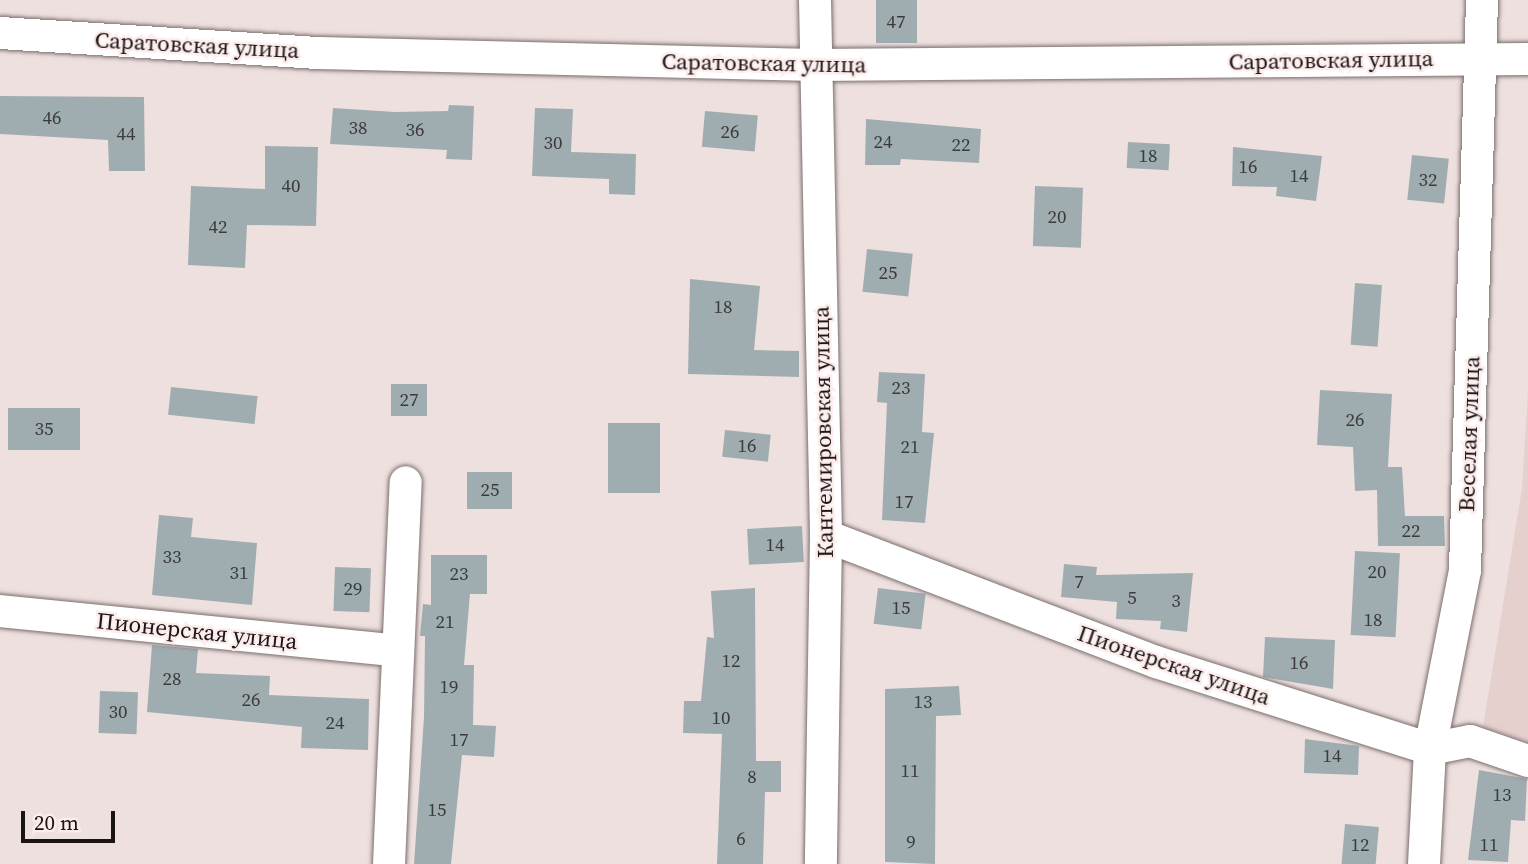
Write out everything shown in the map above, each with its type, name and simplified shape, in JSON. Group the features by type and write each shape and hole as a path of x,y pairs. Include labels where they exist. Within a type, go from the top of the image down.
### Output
{"street":[{"name":"Кантемировская улица","path":"815,0 814,65 826,536 821,864"},
{"name":"Веселая улица","path":"1424,864 1430,749 1465,570 1482,0"},
{"name":"Саратовская улица","path":"0,33 319,53 814,65 1528,59"},
{"path":"389,864 394,650 406,482"},
{"name":"Пионерская улица","path":"826,536 1156,662 1430,749 1470,741 1528,761"},
{"name":"Пионерская улица","path":"0,611 394,650"}],"shaded area":[{"path":"1528,391 1528,742 1483,727 1522,488"}],"building":[{"path":"876,0 917,0 917,43 876,43"},
{"path":"0,96 144,97 145,171 109,171 108,140 0,134"},
{"path":"449,105 474,106 472,160 446,159 447,150 330,144 333,108 395,112 448,111"},
{"path":"535,108 573,109 571,152 636,154 635,195 609,194 609,179 532,176"},
{"path":"705,111 758,116 755,151 702,147"},
{"path":"866,119 981,129 979,163 901,159 900,165 865,165"},
{"path":"1128,142 1170,144 1169,170 1127,168"},
{"path":"265,146 318,147 316,226 247,225 245,268 188,265 191,186 265,189"},
{"path":"1233,147 1322,156 1316,201 1276,196 1277,187 1232,186"},
{"path":"1412,155 1449,159 1444,204 1407,200"},
{"path":"1035,186 1083,188 1081,248 1033,246"},
{"path":"867,249 913,254 908,297 863,292"},
{"path":"690,279 760,286 754,350 799,351 799,377 688,374"},
{"path":"1355,283 1382,285 1378,347 1351,345"},
{"path":"879,372 925,374 922,432 934,433 925,523 882,520 887,403 877,402"},
{"path":"391,384 427,384 427,416 391,416"},
{"path":"171,387 258,396 255,424 168,415"},
{"path":"1320,390 1392,394 1388,467 1402,467 1405,516 1444,516 1445,546 1378,546 1377,490 1355,491 1353,447 1317,445"},
{"path":"8,408 80,408 80,450 8,450"},
{"path":"608,423 660,423 660,493 608,493"},
{"path":"725,430 771,435 768,462 722,457"},
{"path":"467,472 512,472 512,509 467,509"},
{"path":"159,515 193,518 191,537 257,543 252,605 152,595"},
{"path":"802,526 804,562 749,565 747,529"},
{"path":"1355,551 1400,553 1396,637 1351,635"},
{"path":"431,555 487,555 487,594 470,594 464,665 474,665 473,725 496,726 494,757 462,755 451,864 414,864 424,717 425,636 420,636 423,604 431,605"},
{"path":"1064,564 1097,567 1096,575 1193,573 1187,632 1160,629 1161,621 1116,619 1117,602 1061,597"},
{"path":"335,567 371,568 369,612 333,611"},
{"path":"755,588 756,761 781,761 781,792 765,792 763,864 717,864 722,734 683,733 684,701 701,701 707,637 714,638 711,591"},
{"path":"878,588 926,594 921,630 874,624"},
{"path":"1265,637 1335,640 1333,689 1263,677"},
{"path":"152,645 198,649 196,673 270,676 269,695 369,699 368,750 301,748 302,727 147,712"},
{"path":"959,686 961,715 936,716 935,864 885,862 885,689"},
{"path":"100,691 138,692 137,734 99,733"},
{"path":"1305,739 1359,746 1358,775 1304,773"},
{"path":"1479,770 1527,779 1525,821 1511,820 1508,862 1468,860"},
{"path":"1345,824 1379,827 1376,864 1342,864"}]}
